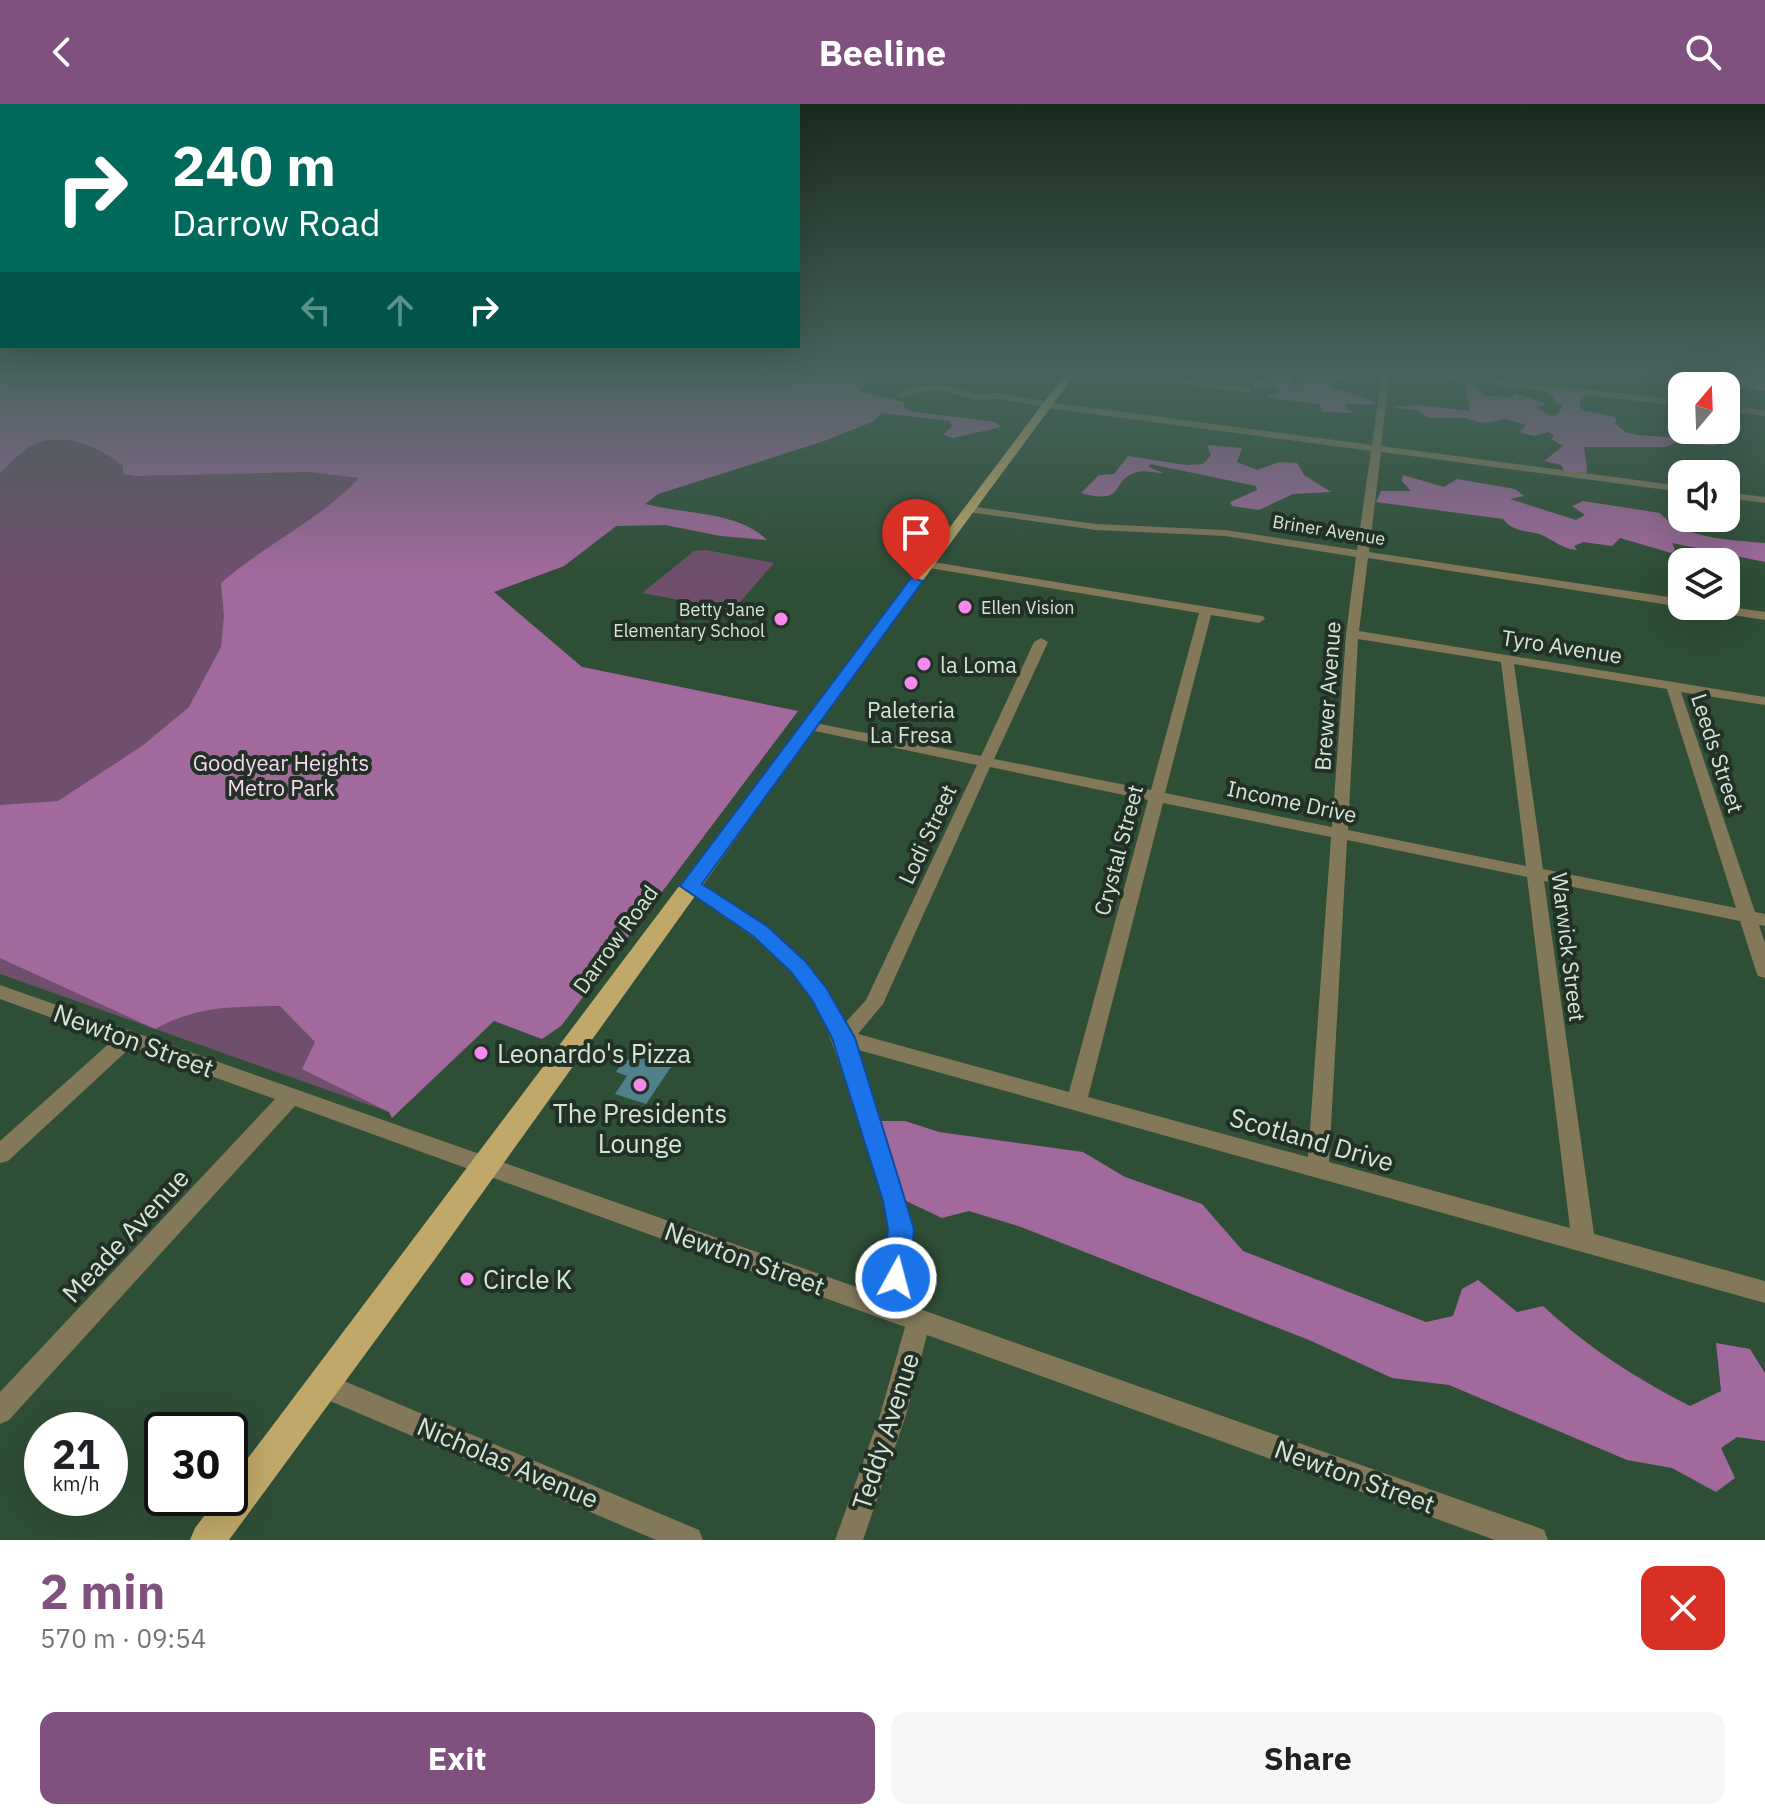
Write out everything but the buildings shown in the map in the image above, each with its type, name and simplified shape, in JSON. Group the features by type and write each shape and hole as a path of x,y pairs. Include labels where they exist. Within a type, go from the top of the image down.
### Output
{"main road":[{"name":"Darrow Road","path":"207,1540 488,1167 690,886 1021,440"}],"street":[{"path":"1309,440 1668,487"},
{"name":"Brewer Avenue","path":"1318,1169 1352,634 1377,440"},
{"path":"1740,497 1765,500"},
{"name":"Briner Avenue","path":"969,509 1082,526 1211,531 1668,601"},
{"path":"927,565 1259,619"},
{"name":"Crystal Street","path":"1076,1102 1206,610"},
{"path":"1740,612 1765,616"},
{"name":"Tyro Avenue","path":"1352,634 1765,701"},
{"name":"Lodi Street","path":"843,1038 873,1004 1041,642"},
{"name":"Warwick Street","path":"1507,660 1583,1241"},
{"name":"Leeds Street","path":"1673,687 1765,971"},
{"name":"Income Drive","path":"810,726 1765,920"},
{"path":"690,886 750,923 790,959 813,985 843,1038 901,1229 896,1278 886,1309"},
{"name":"Newton Street","path":"0,992 1534,1540"},
{"path":"0,1154 128,1038"},
{"name":"Scotland Drive","path":"843,1038 1765,1292"},
{"name":"Meade Avenue","path":"0,1411 291,1096"},
{"name":"Teddy Avenue","path":"849,1540 893,1415 919,1321"},
{"name":"Nicholas Avenue","path":"325,1386 689,1540"}],"green space":[{"name":"Goodyear Heights Metro Park","path":"0,440 826,440 658,494 564,566 493,592 582,667 798,711 561,1026 474,1001 389,1112 0,974"},
{"name":"Goodyear Heights Metro Park","path":"0,440 53,440 29,447 0,473"},
{"name":"Goodyear Heights Metro Park","path":"65,440 826,440 658,494 645,504 726,519 755,531 767,540 721,536 665,525 616,526 564,566 494,592 582,667 798,711 561,1026 542,1039 494,1021 392,1118 389,1112 302,1069 315,1042 280,1006 201,1011 155,1029 0,958 0,805 58,801 142,746 189,707 221,647 224,616 221,583 310,520 359,478 309,472 135,476 123,474 123,466 114,459 78,442"},
{"path":"1553,440 1668,440 1668,444 1672,444 1666,447 1584,447 1586,473 1564,471 1561,465 1544,461 1563,446"},
{"path":"1207,445 1242,448 1237,462 1257,470 1279,462 1297,463 1304,475 1331,492 1293,494 1259,510 1232,506 1230,502 1257,490 1256,486 1150,464 1149,467 1163,473 1137,472 1123,480 1112,494 1105,496 1081,493 1099,475 1114,474 1128,456 1186,465 1203,464 1211,455"},
{"path":"1403,475 1444,487 1457,479 1515,489 1524,496 1510,499 1576,520 1585,515 1572,506 1583,501 1660,513 1668,520 1668,532 1691,532 1765,543 1765,562 1740,557 1740,548 1696,548 1672,543 1674,548 1668,548 1668,552 1620,538 1612,546 1583,542 1574,546 1577,550 1515,528 1503,519 1376,502 1381,491 1411,491 1402,481"},
{"path":"706,550 774,563 733,610 642,593 694,551"},
{"path":"875,1121 905,1121 939,1132 1083,1152 1125,1177 1202,1204 1243,1251 1426,1322 1453,1316 1462,1289 1478,1280 1517,1312 1543,1306 1613,1361 1690,1406 1721,1391 1716,1343 1750,1349 1765,1373 1765,1441 1737,1437 1721,1448 1735,1478 1716,1492 1672,1468 1627,1460 1449,1385 1392,1378 1309,1340 1021,1227 969,1211 942,1218 904,1200"}],"place":[{"name":"Ellen Vision","path":"965,607"},
{"name":"Betty Jane Elementary School","path":"781,619"},
{"name":"la Loma","path":"924,664"},
{"name":"Paleteria La Fresa","path":"911,683"},
{"name":"Leonardo's Pizza","path":"481,1053"},
{"name":"The Presidents Lounge","path":"640,1085"},
{"name":"Circle K","path":"467,1279"}],"route":[{"path":"896,1278 901,1254 901,1229 895,1201 843,1038 813,985 768,937 690,886 916,581"}]}
